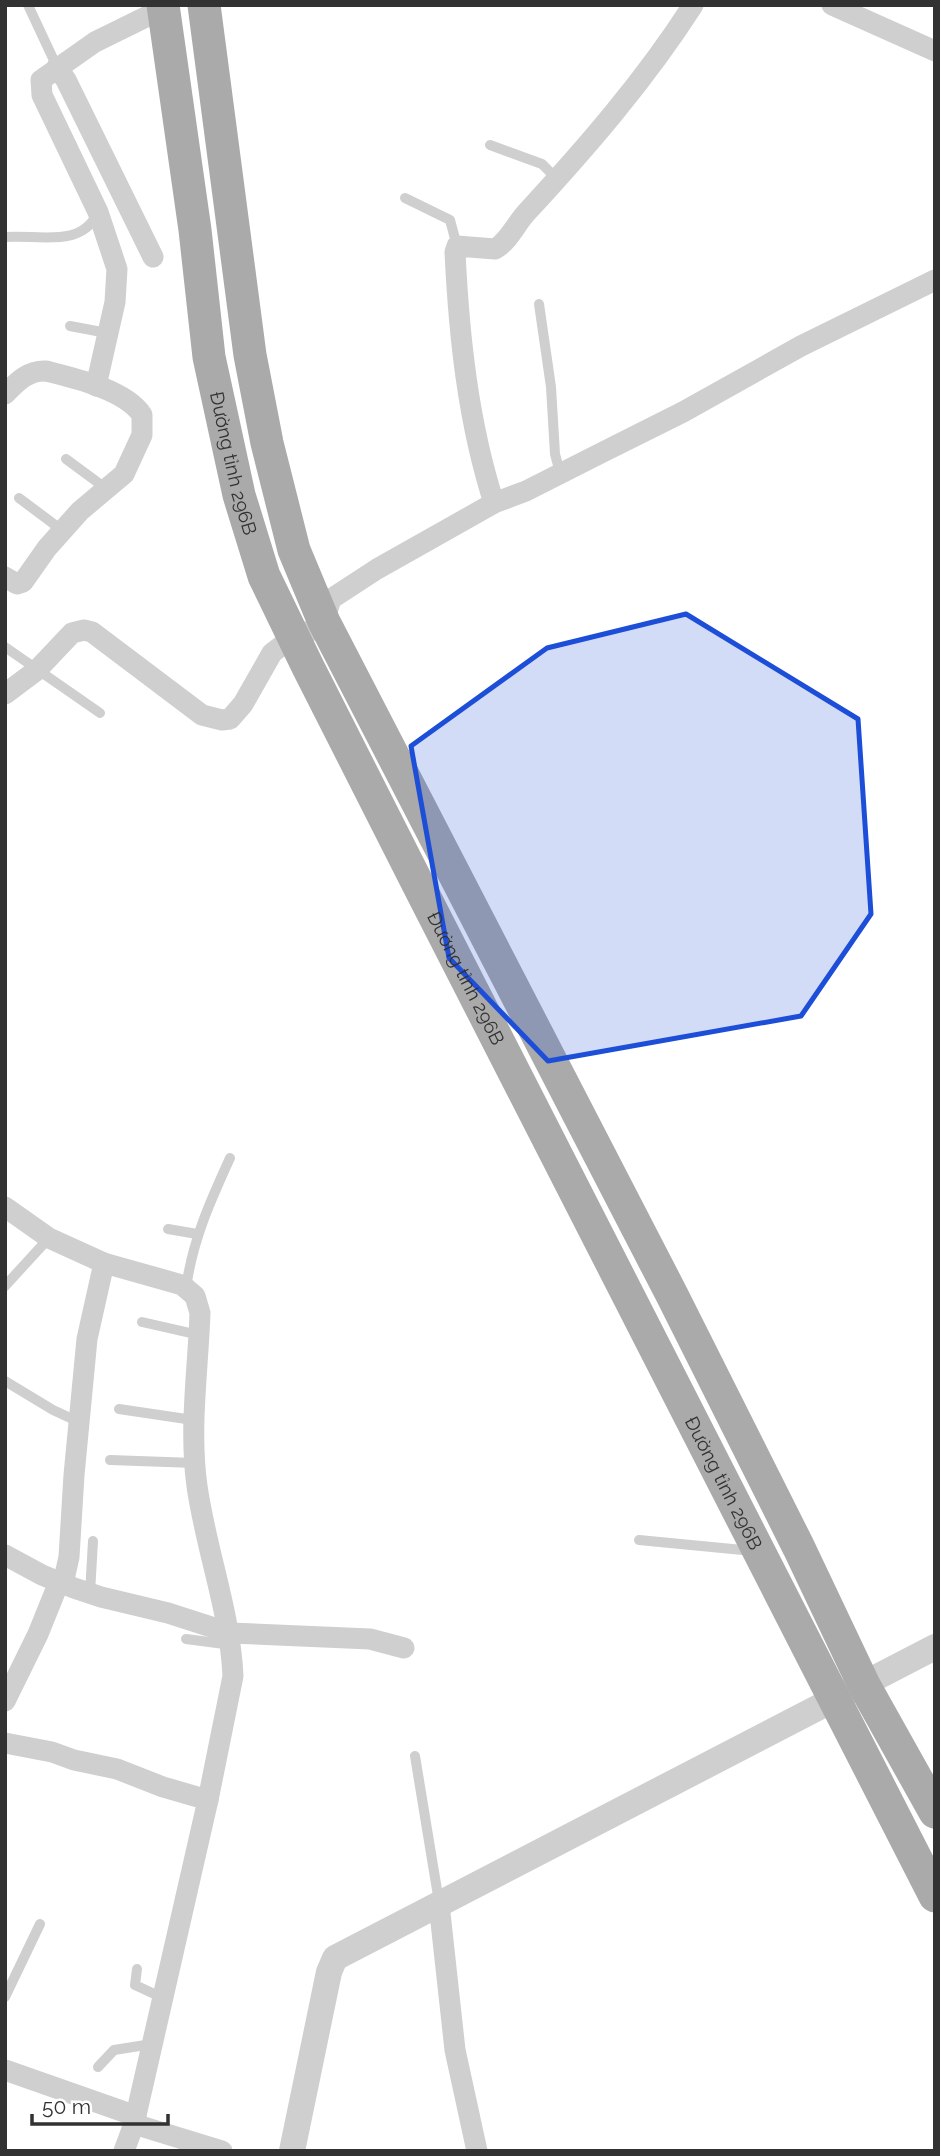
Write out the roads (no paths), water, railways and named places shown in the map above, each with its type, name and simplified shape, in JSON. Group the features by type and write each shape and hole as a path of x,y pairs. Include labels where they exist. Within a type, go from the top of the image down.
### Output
{"main road":[{"name":"Đường tỉnh 296B","path":"204,5 250,355 270,455 291,539 324,622 672,1295 799,1548 849,1691 935,1896"},
{"name":"Đường tỉnh 296B","path":"164,6 195,230 209,357 239,495 264,576 629,1301 759,1551 849,1691 935,1812"}],"street":[{"path":"494,503 483,469 465,373 455,257 457,246 495,249 500,247 520,219 596,135 694,5"},
{"path":"832,5 935,51"},
{"path":"96,386 115,302 117,269 98,212 42,95 41,80 96,42 164,6"},
{"path":"57,67 66,80 153,257"},
{"path":"5,694 37,670 72,634 84,630 92,632 202,715 222,720 230,719 243,704 272,653 293,637 305,634 324,622 331,598 408,550 494,503 526,491 683,412 801,346 935,280"},
{"path":"5,394 20,379 36,370 96,386 132,403 142,415 142,435 124,474 80,511 47,548 23,582 17,584 5,577"},
{"path":"5,1207 49,1238 104,1263 187,1288 195,1296 200,1313 193,1420 195,1464 230,1639 233,1676 163,1998 135,2120 124,2151"},
{"path":"8,1689 38,1634 61,1583 69,1557 87,1339 104,1263"},
{"path":"5,1555 61,1583 157,1609 230,1639 370,1639 404,1648"},
{"path":"292,2151 331,1964 335,1958 935,1647"},
{"path":"5,1743 117,1769 163,1787 208,1800"},
{"path":"439,1904 454,2050 477,2151"},
{"path":"5,2070 222,2151"}],"lane":[{"path":"28,5 57,67"},
{"path":"490,145 542,164 558,180"},
{"path":"405,198 450,220 457,246"},
{"path":"5,237 25,235 59,239 80,233 98,212"},
{"path":"539,304 551,387 555,454 560,473"},
{"path":"70,326 107,334"},
{"path":"65,460 108,490"},
{"path":"19,498 63,531"},
{"path":"5,647 100,713"},
{"path":"187,1288 190,1257 197,1234 230,1158"},
{"path":"169,1229 197,1234"},
{"path":"5,1286 49,1238"},
{"path":"142,1322 199,1335"},
{"path":"5,1381 53,1410 79,1422"},
{"path":"119,1409 193,1420"},
{"path":"110,1460 195,1464"},
{"path":"639,1540 759,1551"},
{"path":"90,1593 93,1541"},
{"path":"186,1639 230,1639"},
{"path":"415,1756 439,1904"},
{"path":"5,1997 40,1924"},
{"path":"138,1969 135,1985 163,1998"},
{"path":"98,2067 114,2050 152,2044"}]}
